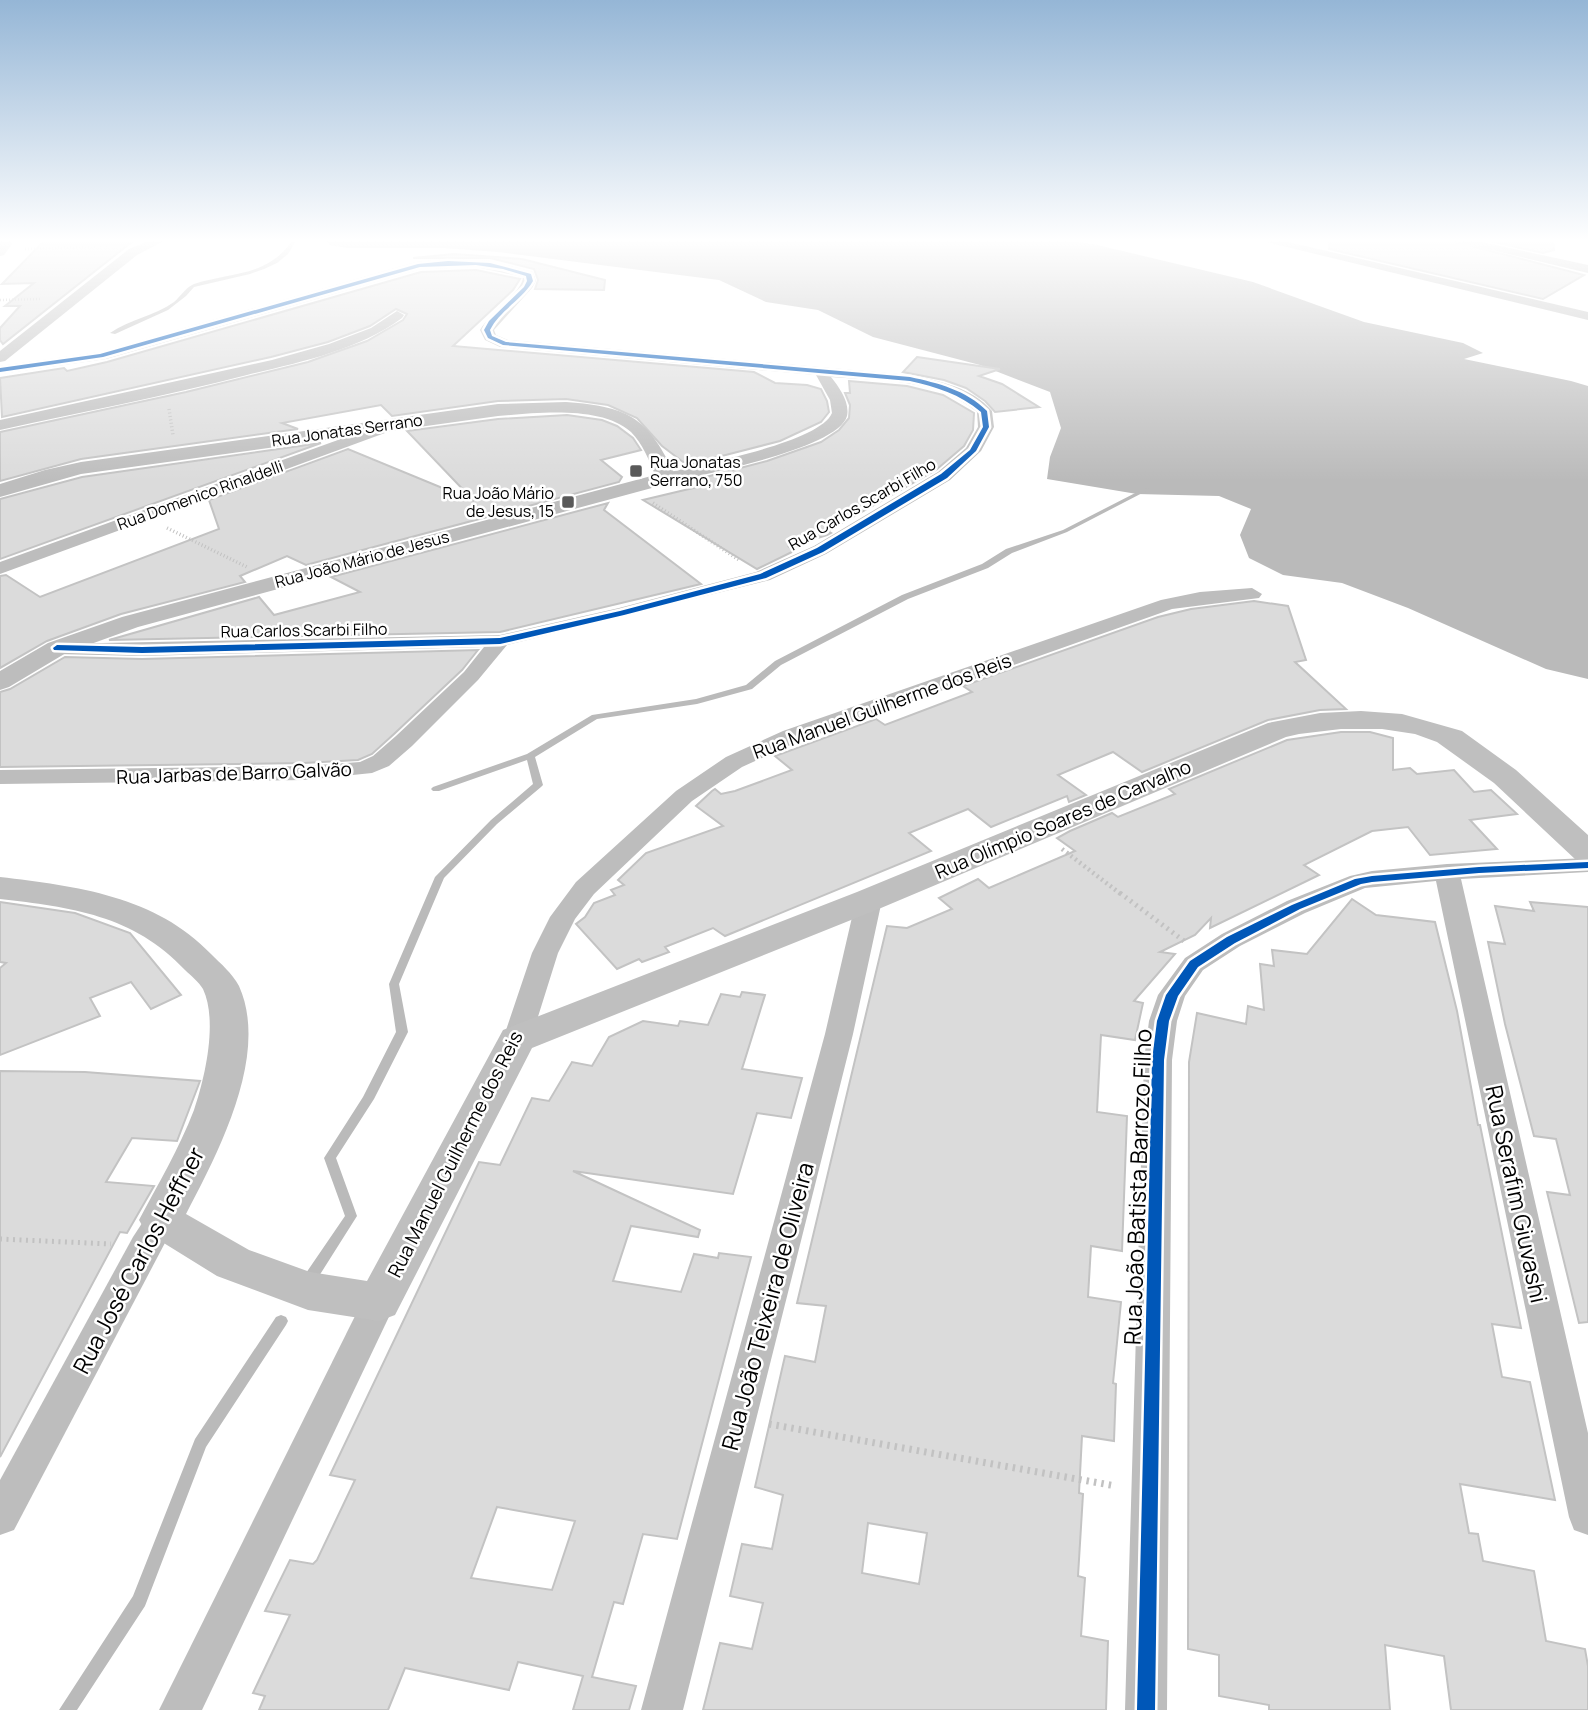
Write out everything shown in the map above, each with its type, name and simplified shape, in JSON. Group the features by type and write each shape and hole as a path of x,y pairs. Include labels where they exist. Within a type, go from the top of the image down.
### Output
{"main road":[{"name":"Rua Olímpio Soares de Carvalho","path":"517,1038 869,900 1278,729 1329,719 1373,719 1407,723 1446,735 1507,776 1588,852"},
{"name":"Rua José Carlos Heffner","path":"0,888 81,901 132,916 178,941 220,986 227,1022 225,1072 200,1149 153,1233"},
{"name":"Rua Manuel Guilherme dos Reis","path":"379,1302 517,1038"},
{"path":"153,1233 308,1291 379,1302"}],"street":[{"path":"0,358 45,321"},
{"name":"Rua Carlos Scarbi Filho","path":"0,370 101,356 221,321"},
{"path":"0,425 166,390 321,351 384,329 392,321"},
{"name":"Rua Carlos Scarbi Filho","path":"57,648 142,650 500,641 763,576 820,550 944,476 973,451 986,427 984,411 968,396 943,386 909,379 820,370 505,344 490,337 487,330 491,321"},
{"name":"Rua João Mário de Jesus","path":"0,681 57,648 130,622 773,451 826,430 838,419 840,409 820,370"},
{"name":"Rua Jonatas Serrano","path":"0,491 52,474 176,453 400,422 498,410 543,408 610,415 632,424 646,439 667,478"},
{"name":"Rua Domenico Rinaldelli","path":"0,568 400,422"},
{"name":"Rua Manuel Guilherme dos Reis","path":"517,1038 545,953 563,917 585,888 684,796 734,762 791,736 1168,604 1200,598 1252,594"},
{"name":"Rua Jarbas de Barro Galvão","path":"0,777 304,773 364,768 381,761 404,741 471,676 500,641"},
{"name":"Rua João Batista Barrozo Filho","path":"1146,1710 1158,1060 1163,1021 1172,995 1180,980 1205,955 1296,908 1359,881 1447,872 1588,865"},
{"name":"Rua Serafim Giuvashi","path":"1447,872 1588,1517"},
{"name":"Rua João Teixeira de Oliveira","path":"662,1710 839,1034 869,900"},
{"name":"Rua José Carlos Heffner","path":"0,1517 153,1233"},
{"name":"Rua Manuel Guilherme dos Reis","path":"180,1710 379,1302"}],"path":[{"path":"166,390 176,453"},
{"path":"631,489 763,576"},
{"path":"143,517 276,581"},
{"path":"1036,829 1205,955"},
{"path":"0,1239 153,1233"},
{"path":"737,1418 1151,1492"}],"shaded area":[{"path":"840,321 1361,321 1463,343 1483,353 1464,359 1588,386 1588,679 1546,669 1408,608 1342,583 1283,575 1249,558 1240,535 1251,509 1219,496 1137,494 1047,479 1050,457 1061,428 1050,392 980,365 873,337"}],"building":[{"path":"7,321 32,321 3,344 0,340 0,328"},
{"path":"251,321 378,321 328,342 271,357 2,417 0,378 64,368 67,371"},
{"path":"402,321 480,321 453,346 754,372 775,383 807,385 821,389 829,412 821,422 780,441 687,465 662,446 637,418 608,405 566,399 498,401 392,416 381,405 282,423 298,429 81,459 0,481 0,432 186,392 308,362 367,341"},
{"path":"917,357 1000,369 979,376 1002,384 1039,407 995,412 966,388 944,380 903,372"},
{"path":"849,381 907,386 943,395 974,413 973,430 964,446 936,470 828,531 831,533 789,547 794,551 757,569 643,500 710,484 702,478 767,461 821,442 839,430 849,418 850,405 845,393 850,393"},
{"path":"567,415 602,420 617,426 633,438 641,450 601,460 622,477 619,482 306,565 287,556 240,576 245,582 121,614 47,641 0,668 0,576 6,575 40,597 219,529 209,500 348,449 474,501 407,431 498,419"},
{"path":"321,443 0,559 0,499 82,477"},
{"path":"608,503 604,510 701,584 500,632 109,640 259,597 274,615 360,592 331,577"},
{"path":"1254,601 1288,606 1306,660 1295,662 1346,709 1320,710 1268,720 1142,772 1113,752 1058,775 1086,795 1069,802 1067,796 991,827 968,809 909,833 931,851 725,936 713,928 665,947 669,952 642,962 639,959 617,969 576,924 585,917 594,903 615,895 611,890 624,885 618,880 646,853 723,826 696,806 712,791 715,789 721,794 735,791 792,770 775,756 876,719 885,725 972,692 963,686 1158,617 1191,609"},
{"path":"478,650 462,670 394,734 372,754 358,760 0,767 0,692 65,657 142,659"},
{"path":"1341,732 1370,732 1393,738 1393,770 1410,768 1417,774 1454,770 1474,792 1491,790 1517,814 1470,820 1497,849 1430,855 1408,827 1372,831 1304,865 1319,875 1210,928 1211,918 1195,935 1160,952 1175,954 1134,1001 1143,1003 1135,1040 1101,1035 1097,1112 1127,1116 1122,1251 1091,1246 1088,1297 1121,1302 1113,1383 1116,1384 1114,1441 1082,1436 1079,1493 1083,1494 1078,1576 1085,1578 1081,1636 1108,1641 1106,1710 703,1710 720,1643 752,1649 763,1603 730,1596 742,1544 772,1549 783,1495 755,1487 785,1356 815,1362 826,1306 797,1303 887,926 907,928 952,909 939,898 978,879 989,888 1075,851 1057,838 1112,813 1118,817 1175,794 1169,789 1287,740","holes":["868,1523 927,1533 919,1584 862,1573"]},
{"path":"1352,899 1376,915 1435,922 1457,1011 1521,1328 1492,1324 1502,1377 1530,1382 1555,1500 1460,1484 1469,1533 1478,1534 1483,1561 1534,1571 1546,1641 1585,1649 1588,1666 1588,1710 1451,1710 1444,1656 1385,1645 1390,1710 1269,1710 1269,1705 1219,1696 1219,1655 1188,1649 1189,1062 1197,1013 1246,1024 1248,1006 1264,1010 1260,964 1274,966 1272,950 1307,954"},
{"path":"0,902 75,913 130,933 181,995 151,1009 131,982 90,998 100,1016 0,1055 0,968 6,963 0,962"},
{"path":"1530,902 1588,907 1588,1322 1579,1323 1547,1192 1570,1195 1556,1139 1534,1136 1505,1024 1488,942 1505,944 1495,906 1534,911"},
{"path":"742,992 765,995 742,1069 802,1078 791,1118 757,1113 733,1194 573,1171 700,1230 698,1237 631,1226 613,1281 681,1292 694,1254 718,1258 719,1253 751,1257 677,1539 643,1534 623,1604 614,1602 592,1677 636,1686 629,1710 573,1710 583,1676 518,1662 509,1690 405,1668 388,1710 259,1710 265,1696 253,1693 290,1615 265,1611 290,1560 313,1564 317,1560 355,1480 330,1475 479,1162 500,1165 532,1098 549,1101 572,1062 592,1066 609,1037 643,1021 678,1026 680,1021 708,1025 721,994 740,997","holes":["497,1507 575,1521 552,1590 471,1578"]},
{"path":"0,1071 85,1072 200,1081 177,1141 132,1138 106,1182 154,1186 127,1233 120,1232 0,1457"}],"waterway":[{"path":"113,333 138,321"},
{"path":"530,756 595,717 697,701 749,687 778,663 905,597 985,566 1009,551 1065,531 1147,489"},
{"path":"309,1280 351,1216 330,1158 368,1099 402,1032 394,984 440,877 494,822 538,785 530,756"},
{"path":"436,789 530,756"},
{"path":"67,1710 139,1601 200,1444 281,1321"}],"cycle path":[{"path":"0,370 101,356 224,321"},
{"path":"57,648 142,650 500,641 621,613 763,576 820,550 944,476 973,451 986,427 984,411 967,398 940,386 910,379 505,344 490,337 487,330 492,321"},
{"path":"1146,1710 1158,1060 1163,1021 1172,995 1194,964 1231,940 1296,907 1359,881 1479,870 1588,865"}],"place":[{"name":"Rua Jonatas Serrano, 750","path":"636,471"},
{"name":"Rua João Mário de Jesus, 15","path":"568,502"}]}
